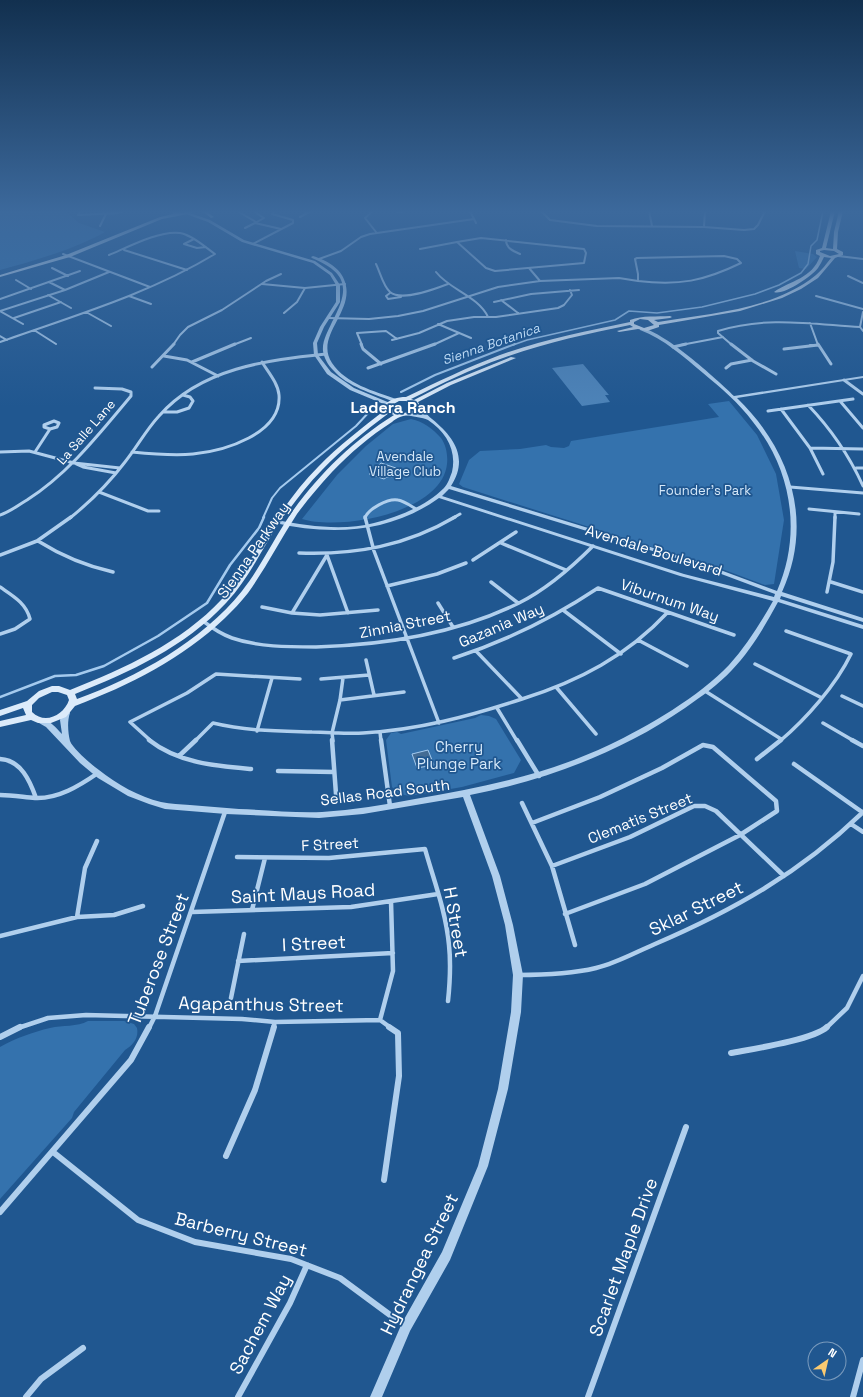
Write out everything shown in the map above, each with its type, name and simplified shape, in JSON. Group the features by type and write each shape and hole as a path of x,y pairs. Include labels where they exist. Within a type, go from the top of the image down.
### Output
{"main road":[{"path":"772,294 806,276"},
{"path":"388,407 400,414 409,414 418,408 415,402 449,384 517,357 578,340 640,329 651,329 656,326 737,310 786,294 817,276"},
{"name":"Sienna Parkway","path":"70,693 121,673 153,656 179,640 203,621 224,601 240,581 277,522 320,468 394,400 407,399 448,378 485,362 560,338 631,323 636,319 663,318 717,309 756,299"},
{"path":"649,319 655,321 656,326"},
{"path":"631,323 640,329"},
{"name":"Sienna Parkway","path":"407,399 415,402"},
{"name":"Sienna Parkway","path":"72,704 102,694 154,668 178,652 211,626 244,592 288,524 325,476 355,447 378,428 400,414"},
{"path":"0,713 29,703 38,694 52,689 59,689 70,693 72,696 72,704 66,713 54,719 42,721 32,717 28,713 29,703"},
{"path":"0,724 32,717"}],"street":[{"path":"0,298 67,276"},
{"path":"0,311 65,290 98,276"},
{"path":"120,276 150,287"},
{"path":"0,342 129,296 175,276"},
{"path":"152,367 171,349 180,335 188,327 231,305 262,284 277,276"},
{"path":"333,276 338,284 338,302 322,327 315,343 316,355 329,373 352,389 388,407"},
{"path":"341,276 345,284 346,296 344,304 325,342 328,361 342,375 366,390 394,400"},
{"path":"381,276 390,293 402,296"},
{"path":"440,276 448,284 483,308 488,317"},
{"path":"536,276 540,281"},
{"path":"328,318 336,319 398,316 423,311 498,287 540,281 605,278 638,280 656,283 684,283 709,276"},
{"path":"848,276 863,283"},
{"path":"16,280 30,289"},
{"path":"49,282 65,290"},
{"path":"262,284 305,288 345,284"},
{"path":"390,293 386,296 388,299 396,299 402,296 448,284"},
{"path":"284,313 301,298 305,288"},
{"path":"392,340 397,340 419,333 438,324 459,319 488,317 526,311 539,311 564,305 572,295 570,290"},
{"path":"494,302 531,294 579,290"},
{"path":"48,295 71,308"},
{"path":"129,296 151,304"},
{"path":"816,296 863,309"},
{"path":"501,300 518,313"},
{"path":"14,318 61,302"},
{"path":"0,311 22,324"},
{"path":"86,312 111,326"},
{"path":"863,312 860,327 863,331"},
{"path":"776,374 752,360 718,333 718,331 721,329 755,323 775,322 860,327"},
{"path":"438,324 472,338"},
{"path":"810,324 818,345 831,364"},
{"path":"656,326 659,336"},
{"name":"Sellas Road South","path":"42,721 49,725 58,736 67,743 84,763 119,788 162,805 225,812 322,815 466,794 539,776 593,756 633,736 705,691 729,669 752,642 767,619 778,597 789,570 794,542 794,505 790,487 777,454 768,437 755,420 734,397 673,346 659,336 640,329"},
{"path":"34,330 56,344"},
{"path":"382,364 363,348 357,334 386,331 397,340"},
{"path":"368,368 432,346 460,333"},
{"path":"0,336 7,340"},
{"path":"673,346 723,337"},
{"path":"192,362 251,338"},
{"path":"784,349 818,345"},
{"path":"0,555 38,540 53,531 99,492 120,468 163,412 183,395 218,376 241,367 262,362 326,354"},
{"path":"164,356 192,362 218,376"},
{"path":"726,368 730,364 752,360"},
{"path":"132,452 159,455 195,454 234,444 262,430 278,412 279,394 262,362"},
{"path":"734,397 863,377"},
{"path":"844,380 863,394"},
{"name":"La Salle Lane","path":"0,515 31,498 62,475 131,396 131,392 122,389 94,388"},
{"path":"163,412 175,412 189,408 193,401 190,397 183,395"},
{"path":"768,411 852,399"},
{"path":"840,401 863,428"},
{"path":"808,405 826,424 844,448 856,468 863,486"},
{"path":"277,522 325,528 366,526 406,514 438,496 448,487 457,460 454,448 447,435 418,408"},
{"path":"780,409 810,448 823,474"},
{"path":"409,414 429,419"},
{"path":"35,452 50,429 57,427 59,423 54,421 47,423 44,426 50,429"},
{"path":"810,448 863,449"},
{"path":"0,452 15,450 35,452 83,466 116,473"},
{"path":"74,463 120,468"},
{"path":"856,468 863,468"},
{"name":"Avendale Boulevard","path":"448,487 694,562 778,597 863,627"},
{"path":"790,487 863,493"},
{"path":"99,492 148,511 159,511"},
{"name":"Avendale Boulevard","path":"438,496 682,575 778,597 863,620"},
{"path":"416,509 400,501 387,502 371,509 366,514 366,526 406,639 439,723"},
{"path":"809,509 859,514"},
{"path":"827,592 831,582 835,549 834,512"},
{"path":"299,553 327,555 374,549 408,541 460,514"},
{"path":"473,560 516,532"},
{"path":"38,540 62,556 96,569 113,572"},
{"path":"501,543 566,570"},
{"name":"Zinnia Street","path":"203,621 223,634 245,641 281,647 352,646 406,639 470,622 518,603 542,590 593,546"},
{"path":"327,555 348,613"},
{"path":"292,613 327,555"},
{"path":"387,586 424,578 466,563"},
{"path":"491,582 518,603"},
{"path":"831,582 863,592"},
{"path":"0,587 21,602 29,612 30,619 15,629 0,634"},
{"name":"Gazania Way","path":"454,658 476,651 533,628 598,588"},
{"name":"Viburnum Way","path":"598,588 734,635"},
{"path":"438,603 453,627"},
{"path":"262,607 292,613 320,615 378,610"},
{"path":"564,610 621,654"},
{"path":"179,756 213,723 238,729 257,731 332,733 380,732 439,723 497,708 522,699 534,697 579,678 621,654 656,626 668,612"},
{"path":"756,759 798,726 843,670 851,654 786,631"},
{"path":"638,640 688,666"},
{"path":"476,651 522,699"},
{"path":"366,660 374,695"},
{"path":"755,664 822,698"},
{"path":"251,769 204,764 179,756 160,748 130,722 187,693 216,674 272,678 300,678"},
{"path":"321,679 369,675"},
{"path":"257,731 272,678"},
{"path":"336,794 332,733 340,700 343,678"},
{"path":"556,687 596,734"},
{"path":"705,691 781,739"},
{"path":"340,700 404,692"},
{"path":"842,696 863,706"},
{"path":"497,708 539,776"},
{"path":"66,713 64,720 67,743"},
{"path":"823,724 863,746"},
{"path":"380,732 390,806"},
{"path":"532,823 600,797 662,768 703,745 713,747 776,802 776,811 740,835 644,884 565,914"},
{"path":"0,759 5,758 15,762 32,785 36,798"},
{"path":"794,764 863,812"},
{"path":"278,771 334,772"},
{"path":"0,795 36,798 60,794 79,785 98,773"},
{"name":"Hydrangea Street","path":"376,1397 406,1327 446,1256 483,1166 503,1089 516,1012 518,975 509,925 496,876 466,794"},
{"path":"522,803 552,866 575,945"},
{"name":"Clematis Street","path":"552,866 630,837 694,806 705,806 716,811 729,822 740,835 784,876"},
{"name":"Tuberose Street","path":"0,1212 131,1060 156,1016 225,812"},
{"name":"Sklar Street","path":"518,975 549,975 597,968 665,940 750,899 804,863 851,824 863,812"},
{"path":"851,824 863,832"},
{"path":"76,917 83,875 89,855 97,841"},
{"name":"F Street","path":"236,857 329,858 425,849"},
{"name":"H Street","path":"425,849 448,937 451,974 448,1001"},
{"path":"252,910 265,858"},
{"name":"Saint Mays Road","path":"192,912 350,907 438,894"},
{"path":"384,1180 399,1076 398,1033 380,1020 393,971 391,901"},
{"path":"0,936 76,917 98,917 143,906"},
{"path":"231,998 244,934"},
{"name":"I Street","path":"238,962 393,953"},
{"path":"731,1053 776,1044 821,1032 847,1008 863,976"},
{"name":"Agapanthus Street","path":"0,1036 48,1018 86,1015 242,1019 275,1022 380,1020"},
{"path":"226,1156 255,1090 275,1022"},
{"name":"Scarlet Maple Drive","path":"588,1397 686,1127"},
{"name":"Barberry Street","path":"53,1152 138,1220 195,1242 291,1259 340,1278 406,1327"},
{"name":"Sachem Way","path":"238,1397 290,1303 307,1265"},
{"path":"26,1397 41,1379 83,1348"},
{"path":"853,1397 863,1360"}],"green space":[{"name":"Founder's Park","path":"729,401 757,435 776,474 784,520 774,584 765,585 722,569 463,487 459,484 469,460 480,451 520,449 546,445 564,448 569,446 571,441 719,417 708,404"},
{"name":"Avendale Village Club","path":"411,419 428,426 434,431 443,441 446,450 447,464 441,481 428,495 409,506 387,514 363,520 319,522 302,519 337,475 366,446 393,424"},
{"name":"Cherry Plunge Park","path":"481,715 496,719 521,760 514,773 462,787 410,796 399,794 392,787 386,740 391,733 397,732 401,734 475,718"},
{"path":"88,1021 124,1021 134,1024 137,1028 137,1035 131,1046 125,1050 74,1112 72,1118 0,1199 0,1047 37,1031 75,1025"}],"shaded area":[{"path":"381,463 396,468 394,470 397,475 384,479 369,474"},
{"path":"428,750 434,765 417,768 412,754"}],"building":[{"path":"583,364 609,395 605,395 610,402 582,406 552,368"}],"waterway":[{"name":"Sienna Botanica","path":"513,345 527,340 615,320 629,311 657,313 702,307 755,294 779,285 795,276"},
{"name":"Sienna Botanica","path":"401,392 435,375 515,344"},
{"name":"Sienna Botanica","path":"263,518 272,498 280,488 356,426 370,411"},
{"name":"Sienna Botanica","path":"0,697 55,676 76,675 104,666 158,636 207,603 230,565 259,528 264,517"}],"district":[{"name":"Ladera Ranch","path":"403,407"}]}
